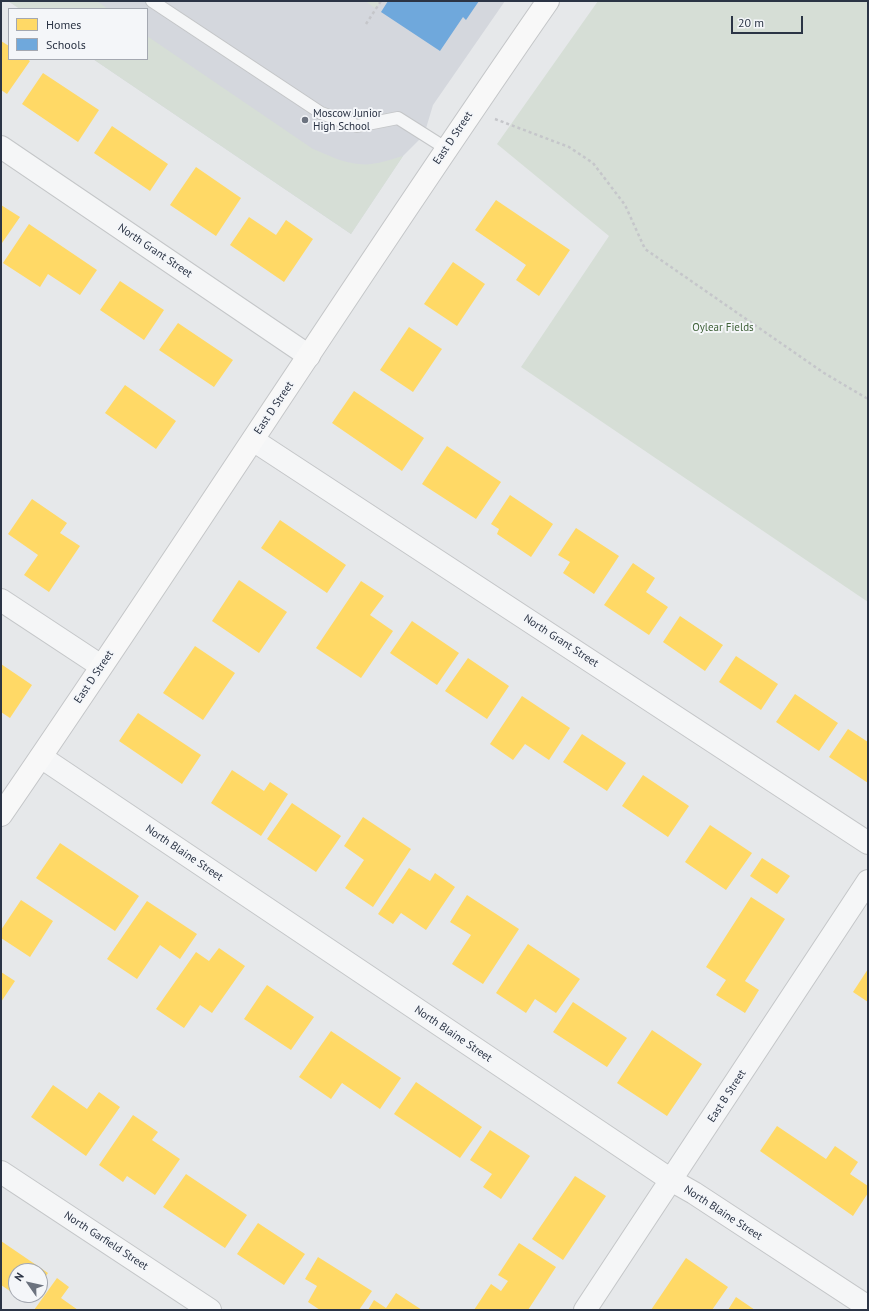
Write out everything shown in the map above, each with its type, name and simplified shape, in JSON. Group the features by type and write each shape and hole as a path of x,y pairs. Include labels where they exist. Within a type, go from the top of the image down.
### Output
{"street":[{"name":"East D Street","path":"1,815 253,440 446,148 548,1"},
{"name":"North Grant Street","path":"1,147 309,356"},
{"name":"North Grant Street","path":"253,440 868,843"},
{"path":"1,600 101,666"},
{"name":"North Blaine Street","path":"41,757 671,1180 694,1193 868,1307"},
{"name":"East B Street","path":"585,1310 868,881"},
{"name":"North Garfield Street","path":"1,1172 210,1310"}],"lane":[{"path":"152,1 321,113 357,126 398,118 446,148"}],"path":[{"path":"366,24 382,1"},
{"path":"472,111 569,147 593,163 624,205 645,249 824,372 868,399"}],"shaded area":[{"name":"Moscow Junior High School","path":"8,1 505,1 433,105 424,135 403,156 351,234 94,60 148,60 148,8 18,8"}],"green space":[{"path":"8,1 97,1 107,8 18,8"},
{"path":"365,1 381,1 376,9"},
{"name":"Oylear Fields","path":"598,1 868,1 868,602 521,367 609,236 497,144"},
{"path":"148,37 313,149 341,160 359,164 387,161 403,156 351,234 94,60 148,60"}],"building: Homes":[{"path":"1,41 8,45 8,60 30,61 7,94 1,90"},
{"path":"43,73 99,110 78,142 22,104"},
{"path":"112,126 168,164 150,191 94,153"},
{"path":"196,167 241,198 216,236 170,205"},
{"path":"496,200 570,250 539,296 516,280 526,265 475,230"},
{"path":"1,205 20,217 2,243 1,242"},
{"path":"249,217 276,235 286,220 313,239 284,282 230,245"},
{"path":"29,224 97,270 80,295 48,274 40,287 3,263"},
{"path":"453,262 485,284 457,326 424,304"},
{"path":"120,281 164,310 144,340 100,310"},
{"path":"178,323 233,360 214,387 159,350"},
{"path":"409,327 442,349 413,392 380,370"},
{"path":"125,385 176,421 156,449 105,413"},
{"path":"354,391 424,438 402,471 332,423"},
{"path":"447,446 501,482 476,519 422,484"},
{"path":"510,495 553,524 531,557 497,534 499,529 491,524"},
{"path":"32,499 67,523 60,533 80,546 49,592 24,575 38,555 8,534"},
{"path":"280,520 346,565 327,593 261,548"},
{"path":"576,528 619,556 594,594 563,573 570,562 558,555"},
{"path":"633,563 655,578 646,592 668,607 649,635 604,605"},
{"path":"239,580 287,612 259,653 212,621"},
{"path":"361,581 384,596 370,615 393,631 361,678 316,648"},
{"path":"680,616 723,645 705,671 663,642"},
{"path":"412,621 459,653 437,685 390,653"},
{"path":"195,646 235,673 203,720 163,693"},
{"path":"736,656 778,684 761,710 719,682"},
{"path":"468,658 509,686 487,719 445,691"},
{"path":"1,664 32,685 10,718 1,712"},
{"path":"795,694 838,723 819,751 776,722"},
{"path":"522,696 570,728 549,760 525,744 513,760 490,744"},
{"path":"138,713 201,755 182,784 119,741"},
{"path":"848,729 868,742 868,783 829,757"},
{"path":"582,734 626,763 607,791 563,762"},
{"path":"232,770 264,791 270,782 288,794 261,836 211,803"},
{"path":"643,775 689,806 668,837 622,806"},
{"path":"292,803 341,836 316,872 267,839"},
{"path":"363,817 411,849 373,907 345,888 364,860 344,846"},
{"path":"710,825 752,853 726,890 685,862"},
{"path":"60,843 139,896 115,931 36,878"},
{"path":"762,858 790,876 777,894 750,876"},
{"path":"409,868 430,881 435,873 455,887 426,930 401,913 393,924 378,914"},
{"path":"467,895 519,929 483,984 452,964 471,935 450,922"},
{"path":"751,897 785,919 745,981 759,990 745,1013 716,995 726,980 706,967"},
{"path":"21,900 53,921 30,957 1,938 1,930"},
{"path":"147,901 197,934 180,959 160,945 137,979 107,959"},
{"path":"528,944 580,979 556,1013 535,999 526,1013 496,993"},
{"path":"219,948 245,966 212,1013 200,1005 184,1028 156,1009 196,952 209,961"},
{"path":"868,969 868,1002 853,992"},
{"path":"1,972 15,981 1,1002"},
{"path":"267,985 314,1017 291,1050 244,1019"},
{"path":"573,1002 627,1038 607,1067 553,1032"},
{"path":"652,1030 702,1064 667,1116 617,1083"},
{"path":"331,1031 401,1078 380,1109 342,1083 331,1099 299,1077"},
{"path":"416,1082 482,1127 460,1158 394,1114"},
{"path":"53,1085 87,1109 99,1092 120,1107 86,1156 31,1117"},
{"path":"133,1115 158,1132 152,1140 180,1159 155,1195 127,1176 123,1182 99,1165"},
{"path":"777,1126 826,1159 835,1146 858,1162 850,1174 868,1186 868,1193 853,1216 760,1151"},
{"path":"490,1130 530,1156 501,1199 483,1187 492,1174 470,1160"},
{"path":"186,1174 247,1215 225,1248 163,1207"},
{"path":"575,1176 606,1196 563,1260 532,1239"},
{"path":"258,1223 305,1254 284,1285 237,1254"},
{"path":"1,1241 33,1263 8,1263 8,1290 1,1285"},
{"path":"519,1243 556,1267 528,1310 474,1310 491,1284 501,1291 508,1281 498,1275"},
{"path":"318,1257 372,1291 359,1310 320,1310 308,1302 317,1286 305,1279"},
{"path":"686,1258 728,1287 712,1310 651,1310"},
{"path":"57,1278 69,1287 61,1298 78,1310 34,1310 39,1303 48,1303 48,1291"},
{"path":"396,1293 422,1310 368,1310 374,1300 386,1308"},
{"path":"736,1297 755,1310 728,1310"}],"building: Schools":[{"path":"388,1 479,1 466,20 463,17 440,51 381,12"}],"place":[{"name":"Moscow Junior High School","path":"305,120"}]}
